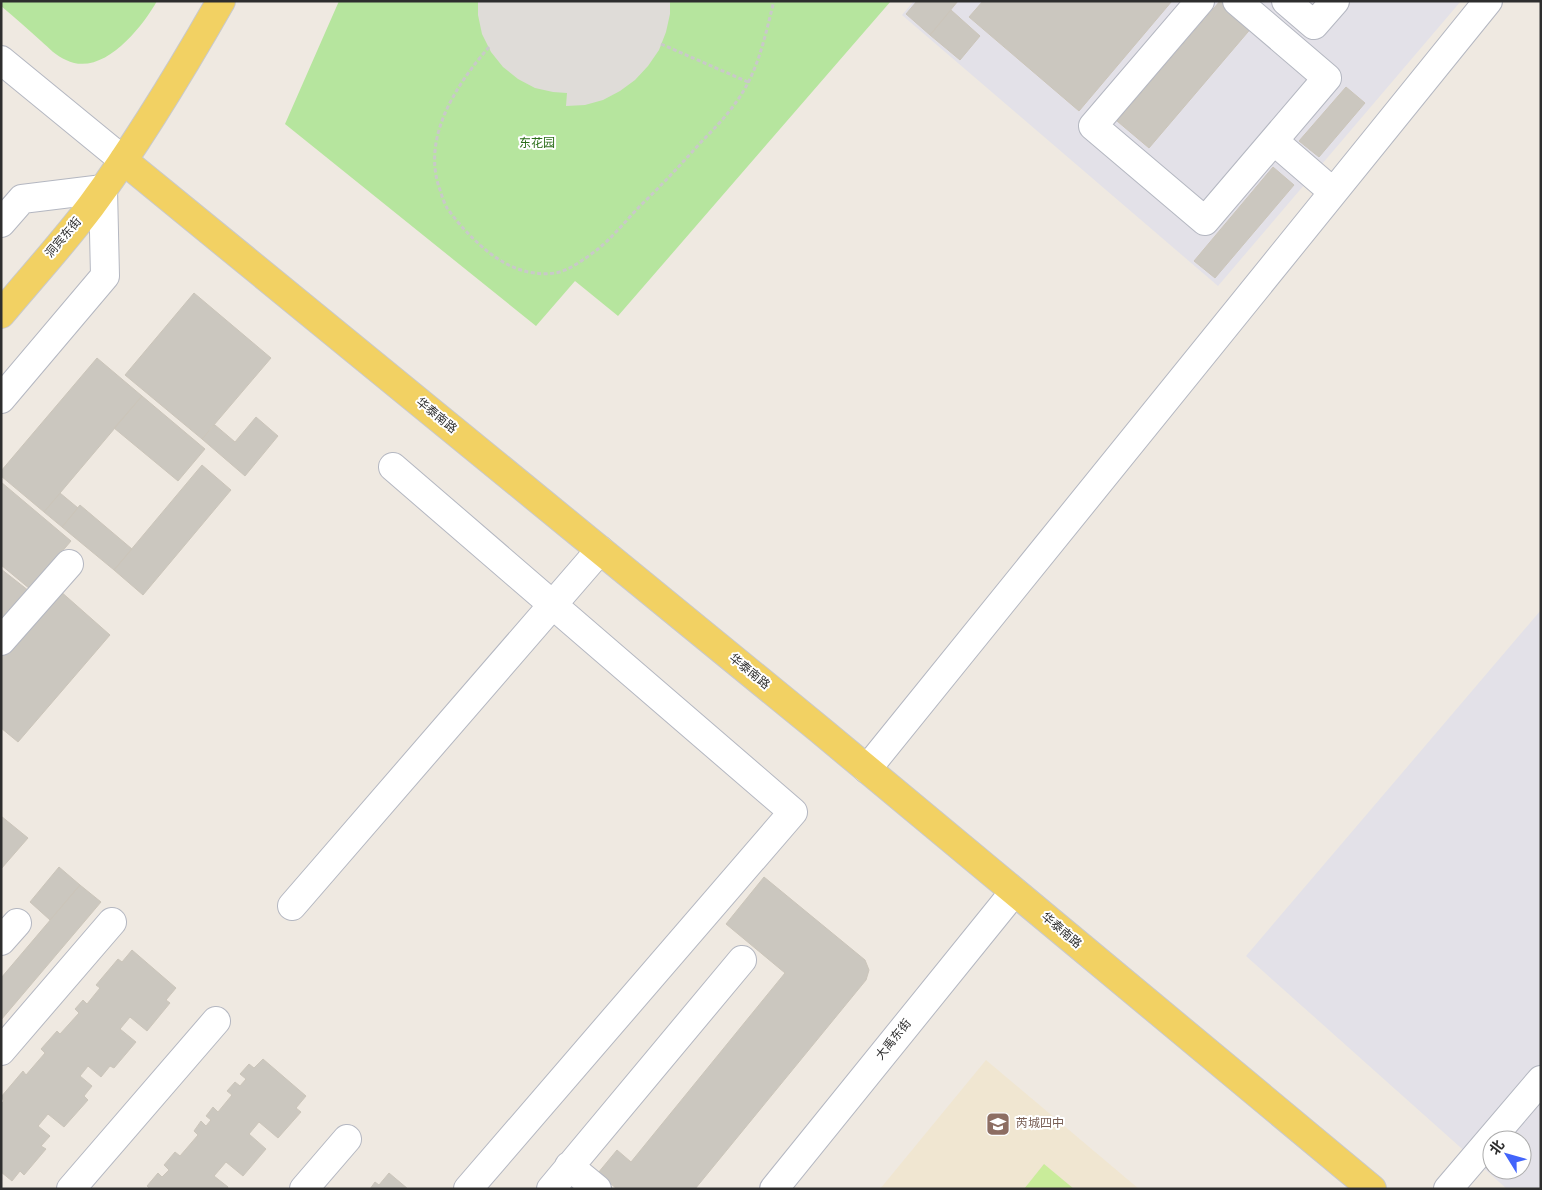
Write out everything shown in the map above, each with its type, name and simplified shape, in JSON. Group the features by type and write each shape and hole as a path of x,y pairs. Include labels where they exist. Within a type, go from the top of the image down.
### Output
{"main road":[{"name":"洞宾东街","path":"1,314 90,206 123,160 196,46 221,1"},
{"name":"华泰南路","path":"123,160 867,769 1372,1189"}],"street":[{"path":"1200,1 1093,126 1205,221 1327,78 1237,1"},
{"path":"1286,1 1314,25 1335,1"},
{"path":"867,769 1333,192 1483,3"},
{"path":"1,60 123,160"},
{"path":"1274,141 1333,192"},
{"path":"1,223 22,199 103,188 105,276 1,398"},
{"path":"393,467 793,812 468,1189"},
{"path":"292,906 600,550"},
{"path":"1,641 69,564"},
{"name":"大禹东街","path":"774,1189 1014,892"},
{"path":"1,1051 112,922"},
{"path":"550,1189 742,960"},
{"path":"71,1189 216,1021"},
{"path":"1448,1189 1541,1080"},
{"path":"304,1189 347,1138"},
{"path":"569,1166 597,1189"}],"path":[{"path":"489,47 471,67 456,89 447,109 435,151 436,180 446,207 469,235 487,251 507,264 523,271 540,274 557,272 573,266 598,249 665,182 725,117 743,92 759,61 774,1"},
{"path":"661,44 748,82"}],"shaded area":[{"path":"478,1 670,1 670,14 659,50 635,80 603,100 585,105 566,106 567,93 535,88 518,79 503,67 491,52 482,34 478,15"},
{"path":"914,1 1461,1 1218,286 902,15"},
{"path":"1541,610 1541,1189 1507,1189 1497,1180 1532,1180 1532,1130 1482,1130 1482,1167 1246,956"},
{"name":"芮城四中","path":"986,1060 1139,1189 880,1189"}],"green space":[{"path":"1,1 157,1 141,25 119,48 106,57 80,64 66,60 56,54 1,6"},
{"name":"东花园","path":"339,1 891,1 618,316 575,281 536,326 285,124"},
{"path":"1044,1164 1074,1189 1024,1189"}],"building":[{"path":"917,1 958,1 930,35 906,14"},
{"path":"983,1 1172,1 1079,111 969,17"},
{"path":"1220,1 1224,1 1253,26 1149,148 1117,121"},
{"path":"951,10 980,36 960,60 930,35"},
{"path":"1346,87 1365,103 1319,157 1299,141"},
{"path":"1273,167 1294,185 1215,278 1194,261"},
{"path":"194,293 271,358 202,439 125,375"},
{"path":"97,358 142,396 44,512 1,476 1,471"},
{"path":"142,396 205,449 178,481 114,428"},
{"path":"256,417 278,436 245,476 202,439 215,425 235,442"},
{"path":"202,465 231,490 143,595 114,570"},
{"path":"1,482 71,541 30,589 1,565"},
{"path":"60,493 78,508 62,527 44,512"},
{"path":"80,505 132,549 114,570 62,527"},
{"path":"1,569 29,591 1,624"},
{"path":"59,590 110,635 18,742 1,728 1,657"},
{"path":"1,816 28,838 1,869"},
{"path":"59,867 80,885 50,920 30,902"},
{"path":"764,877 865,960 869,970 866,980 695,1189 617,1189 598,1173 617,1150 631,1162 785,973 726,924"},
{"path":"80,885 101,902 1,1020 1,978"},
{"path":"132,950 176,988 166,1000 170,1003 147,1031 130,1017 120,1029 136,1042 114,1068 110,1066 101,1077 88,1066 80,1076 92,1086 84,1096 88,1100 64,1127 48,1114 38,1126 50,1136 41,1146 46,1149 24,1175 20,1171 12,1181 1,1172 1,1104 4,1101 1,1097 23,1071 26,1075 45,1053 41,1049 57,1031 60,1034 79,1013 75,1009 83,1000 87,1004 100,988 96,985 118,959 122,962"},
{"path":"263,1059 306,1096 296,1108 301,1112 278,1138 259,1122 249,1134 266,1149 243,1176 226,1162 214,1176 228,1187 227,1189 150,1189 147,1186 158,1173 162,1177 169,1170 164,1165 175,1152 180,1156 198,1135 194,1131 201,1121 206,1126 211,1120 206,1116 213,1107 218,1112 232,1095 227,1091 235,1082 240,1086 246,1079 240,1074 249,1064 254,1068"},
{"path":"389,1173 408,1189 370,1189 375,1182 379,1185"}],"place":[{"name":"芮城四中","path":"998,1124"}]}
